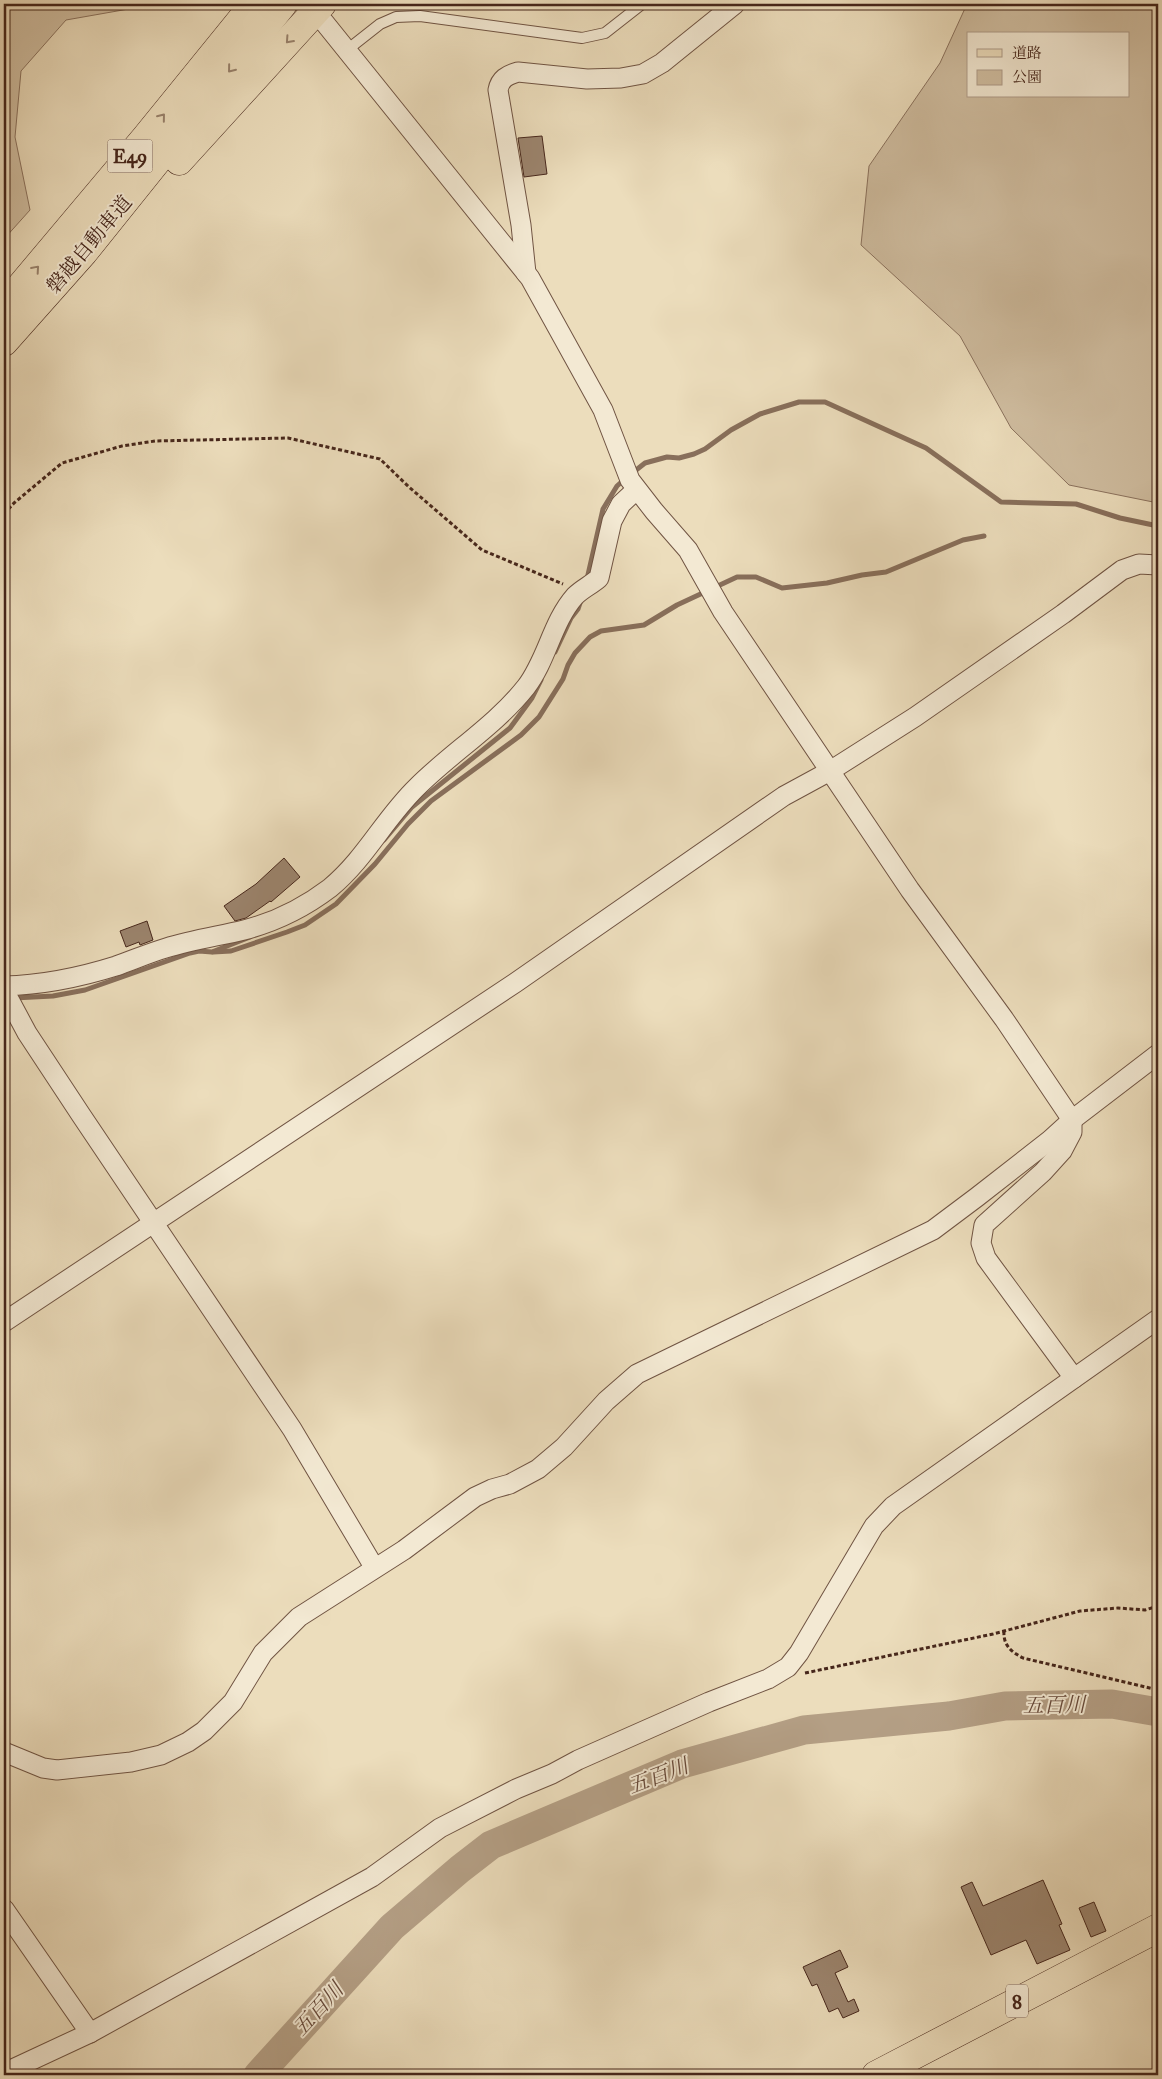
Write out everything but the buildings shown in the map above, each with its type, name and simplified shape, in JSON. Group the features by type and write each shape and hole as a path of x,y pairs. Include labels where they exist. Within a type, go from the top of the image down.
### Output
{"main road":[{"name":"磐越自動車道","path":"4,306 108,183 254,4"},
{"name":"磐越自動車道","path":"4,342 84,252 283,4"},
{"path":"84,252 185,154 323,13"},
{"name":"8","path":"876,2075 1158,1928"}],"street":[{"path":"526,273 521,225 498,90 502,80 518,72 587,79 621,78 644,74 662,63 735,4"},
{"path":"323,13 347,50 526,273 603,410 624,467 636,490 688,550 712,594 910,890 1004,1019 1072,1120 1072,1132 1062,1151 1044,1172 984,1225 981,1243 986,1258 1074,1378"},
{"path":"4,986 26,985 115,966 167,948 245,930 282,916 315,899 350,870 368,850 391,816 416,788 500,716 527,686 545,655 567,607 580,591 599,578 612,521 621,504 636,490"},
{"path":"4,1322 515,983 784,796 830,771 915,718 1122,570 1139,564 1158,565"},
{"path":"4,990 27,1033 153,1224 292,1429 374,1567"},
{"path":"4,1752 43,1768 57,1770 132,1762 161,1755 176,1749 204,1731 233,1702 263,1653 300,1617 374,1567 404,1550 476,1497 492,1489 510,1484 538,1469 564,1447 606,1401 637,1374 933,1230 978,1197 1050,1140 1072,1120 1158,1054"},
{"path":"4,2073 90,2032 372,1877 440,1828 578,1760 709,1702 768,1679 783,1670 799,1653 874,1526 884,1513 1158,1319"},
{"path":"4,1909 90,2032"}],"lane":[{"path":"347,50 380,24 396,17 420,16 582,38 605,33 642,4"}],"path":[{"path":"4,514 14,503 62,463 122,446 155,442 288,438 380,458 409,487 482,550 580,591"},
{"path":"783,1670 788,1673 804,1674 1004,1631 1080,1612 1118,1608 1140,1610 1158,1606"},
{"path":"1004,1631 1004,1639 1008,1647 1012,1652 1024,1658 1158,1690"}],"green space":[{"path":"4,4 157,4 66,20 21,71 15,137 30,210 4,239"},
{"path":"967,4 1158,4 1158,503 1069,485 1011,428 960,336 861,245 869,166 940,63"}],"waterway":[{"path":"587,579 603,509 617,486 626,478 645,463 667,457 679,458 694,454 760,414 799,402 825,402 926,448 1001,502 1076,504 1120,518 1158,526"},
{"path":"213,952 231,951 305,925 336,904 375,864 408,824 431,801 521,735 539,717 563,679 575,653 590,637 601,631 644,625 677,605 737,577 756,577 782,588 827,583 886,572 963,540 984,536"},
{"path":"555,652 581,600"},
{"path":"384,840 412,807 510,728 532,698 541,680"},
{"path":"14,998 53,996 85,990 190,953 199,951 212,952 250,937"},
{"name":"五百川","path":"258,2075 392,1927 491,1845 682,1764 804,1730 949,1716 1005,1706 1112,1704 1158,1712"}]}
